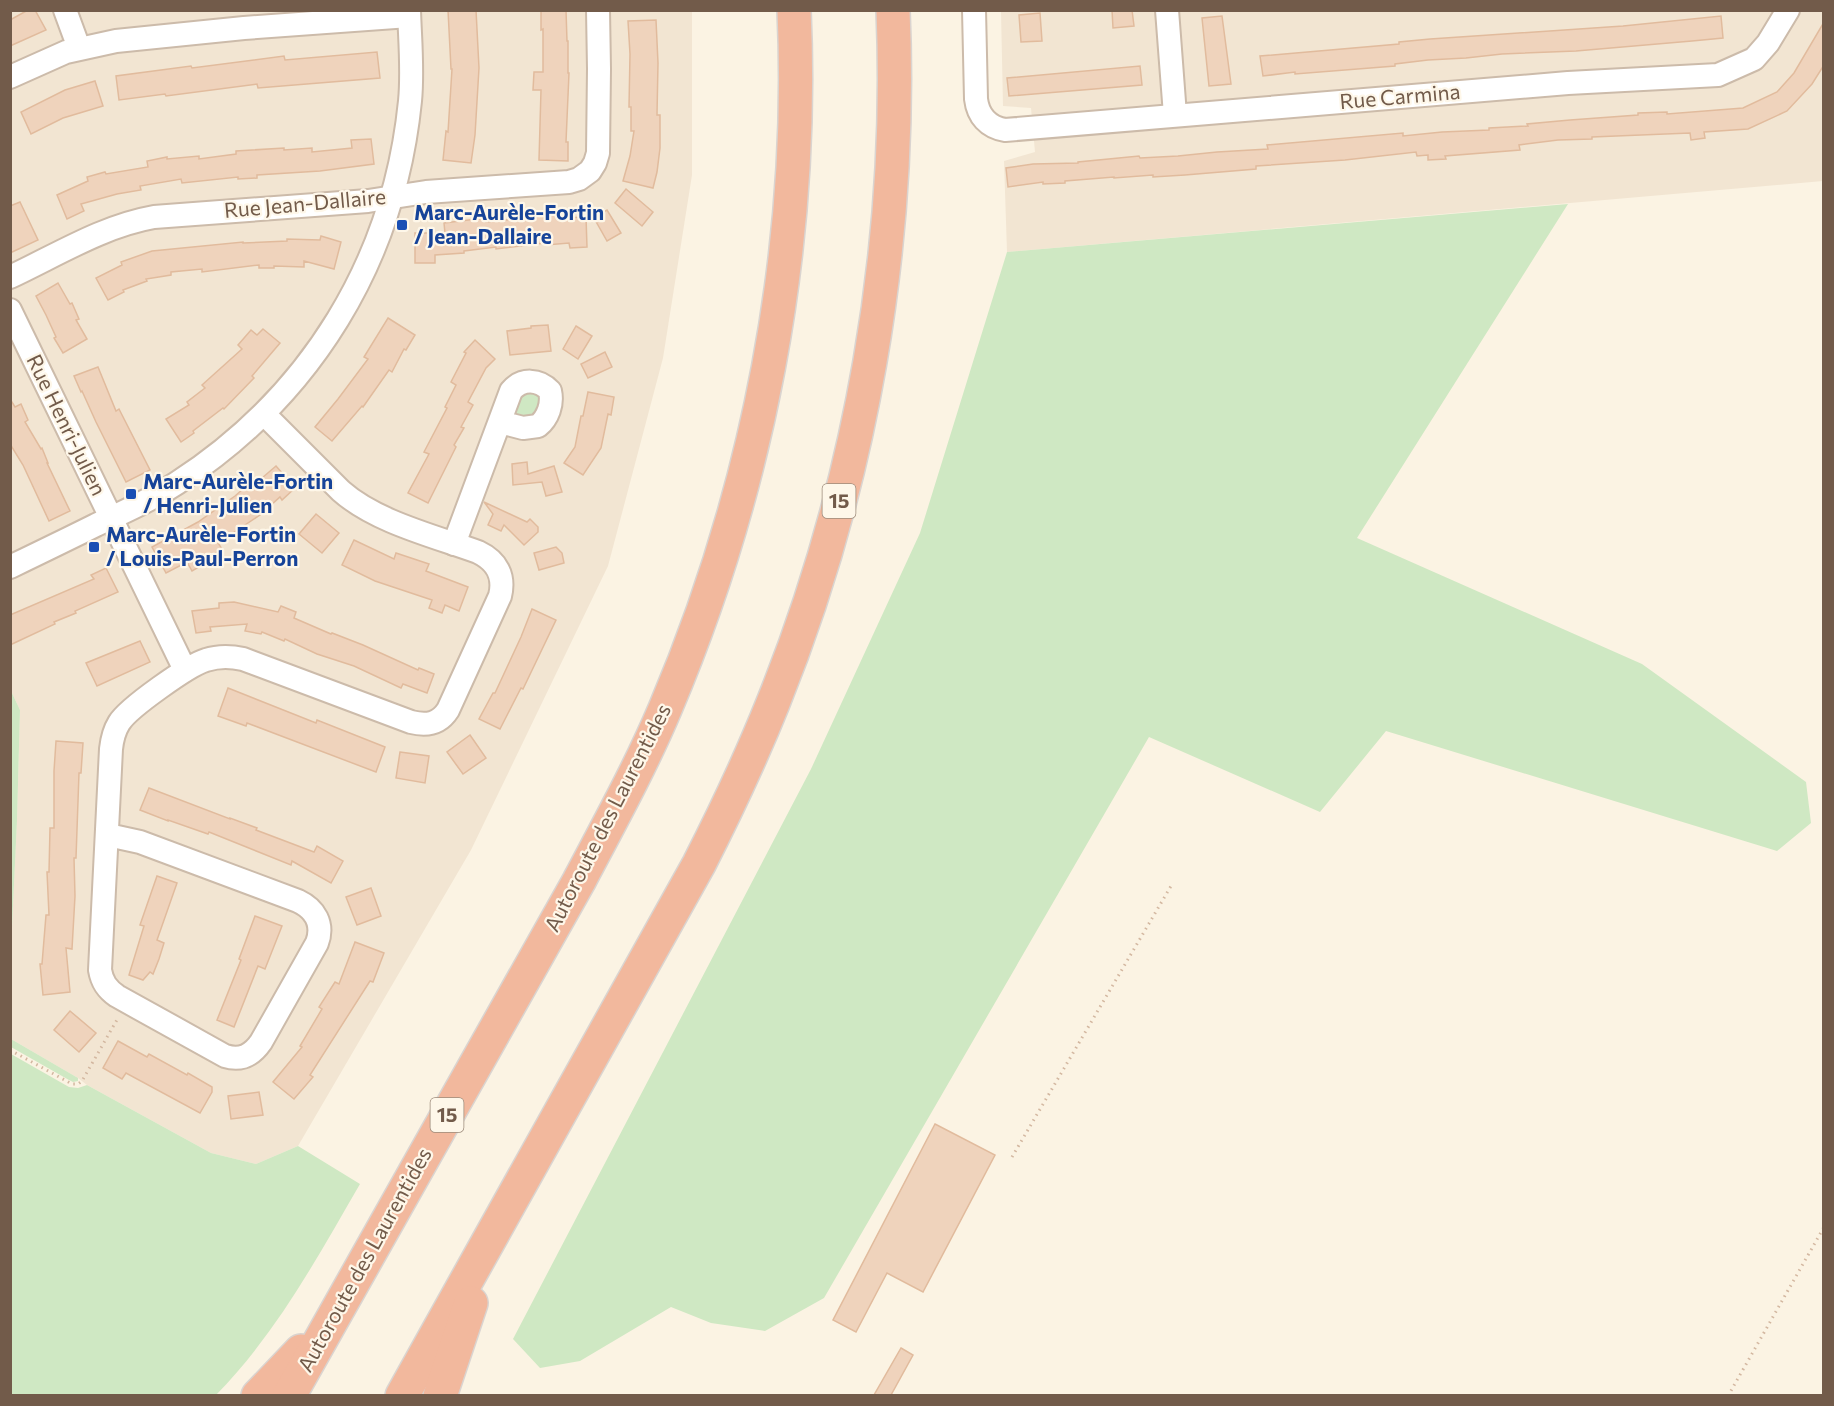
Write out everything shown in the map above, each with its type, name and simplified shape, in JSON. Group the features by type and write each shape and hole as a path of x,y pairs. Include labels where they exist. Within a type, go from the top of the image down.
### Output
{"highway":[{"name":"Autoroute des Laurentides","path":"289,1395 579,881 622,800 666,707 700,620 729,530 753,442 779,308 787,240 795,129 794,10"},
{"name":"15","path":"402,1395 704,855 736,790 770,712 814,590 829,541 856,433 880,298 893,160 895,99 893,10"},
{"path":"440,1395 496,1225"},
{"path":"258,1395 333,1317"}],"street":[{"path":"65,10 79,48"},
{"name":"Rue Jean-Dallaire","path":"10,277 102,233 145,218 368,201 426,192 569,182 579,179 590,171 597,158 598,10"},
{"name":"Rue Carmina","path":"974,10 976,104 986,122 1000,129 1016,130 1568,83 1718,75 1754,59 1768,43 1788,10"},
{"path":"1167,10 1175,115"},
{"path":"10,77 79,48 242,19 409,13 410,101 403,150 392,196 369,261 335,324 295,381 264,414 189,475 145,502 10,567"},
{"name":"Rue Henri-Julien","path":"10,309 185,670"},
{"path":"108,835 140,842 298,901 316,916 320,926 317,943 261,1042 250,1054 240,1058 225,1056 117,996 106,987 100,970 111,749 117,726 128,712 185,670 210,658 235,657 411,722 423,724 437,721 451,704 500,596 502,583 499,572 489,559 478,552 373,513 355,503 264,414"},
{"path":"454,544 500,422"}],"path":[{"path":"1012,1157 1170,886"},
{"path":"10,1050 72,1084 78,1084 82,1081 121,1012"},
{"path":"1728,1395 1824,1227"}],"shaded area":[{"path":"11,11 692,11 692,175 663,358 608,566 471,850 298,1146 256,1164 211,1153 87,1085 11,1039 11,948 20,710 11,691"},
{"path":"1001,11 1823,11 1823,181 1007,252 1004,161 1035,152 1031,108 1003,106"}],"green space":[{"path":"1568,204 1357,538 1642,664 1806,782 1811,823 1777,851 1386,731 1320,812 1149,737 824,1298 765,1331 711,1323 671,1307 580,1361 540,1368 513,1339 811,769 920,533 1007,252"},
{"path":"525,393 539,395 537,411 534,415 519,416 516,414 521,396"},
{"path":"11,691 20,710 11,948"},
{"path":"11,1039 78,1078 78,1081 69,1080 11,1047"},
{"path":"11,1054 69,1087 78,1088 87,1085 211,1153 256,1164 298,1146 360,1184 277,1321 258,1347 216,1395 11,1395"}],"building":[{"path":"28,10 35,10 46,30 10,46 10,20"},
{"path":"448,10 476,10 479,68 471,163 443,160 446,131 448,132 452,69"},
{"path":"541,10 566,10 569,73 566,142 568,142 568,161 539,160 541,90 533,90 534,72 543,72"},
{"path":"1112,10 1132,10 1134,26 1113,28"},
{"path":"1040,13 1042,41 1021,42 1019,15"},
{"path":"1222,16 1231,84 1209,86 1202,18"},
{"path":"1721,16 1723,38 1692,41 1428,60 1395,64 1395,66 1263,76 1260,56 1399,44 1399,42 1430,39 1623,26"},
{"path":"656,20 657,115 660,115 660,148 653,188 623,181 634,131 631,131 631,107 629,107 628,21"},
{"path":"1824,22 1824,65 1812,84 1787,111 1748,129 1704,132 1705,138 1691,140 1690,133 1592,137 1592,139 1519,145 1520,150 1445,156 1446,159 1428,160 1428,155 1417,156 1416,152 1256,166 1256,169 1153,177 1153,175 1114,177 1065,181 1065,183 1043,184 1043,182 1008,187 1006,168 1033,164 1078,163 1139,156 1140,158 1178,156 1268,149 1267,145 1403,133 1403,136 1489,130 1489,128 1528,126 1527,124 1638,115 1638,113 1667,112 1667,114 1743,108 1777,92 1794,73"},
{"path":"377,52 380,78 258,88 257,84 119,100 116,76 284,56 285,60"},
{"path":"1140,66 1142,85 1009,96 1007,78"},
{"path":"95,81 103,106 63,118 31,134 21,112 65,90"},
{"path":"371,139 374,164 320,171 257,175 257,178 238,179 238,177 182,183 181,179 140,186 141,190 81,204 84,211 67,219 57,195 88,181 87,177 105,172 106,174 148,167 147,161 167,157 167,159 199,156 199,159 236,154 236,151 284,148 284,150 312,148 312,152 352,148 351,140"},
{"path":"626,189 653,212 642,226 615,203"},
{"path":"20,202 38,240 10,253 10,206"},
{"path":"607,210 621,233 607,241 594,218"},
{"path":"560,214 561,218 586,217 587,247 570,248 569,243 546,245 545,243 496,249 496,247 435,255 435,263 415,263 415,233 445,233 444,223 485,218 486,222"},
{"path":"321,236 341,242 334,269 304,261 304,267 259,268 259,265 202,272 202,269 171,272 171,275 146,279 147,281 123,290 124,292 108,300 96,278 122,265 121,262 152,251 243,242 287,241 287,239 320,240"},
{"path":"58,283 70,304 72,303 79,319 76,320 87,339 63,353 36,296"},
{"path":"388,318 415,335 406,350 404,349 392,372 389,370 363,407 332,441 315,427 368,359 364,357"},
{"path":"548,325 551,351 510,355 507,331"},
{"path":"576,326 592,336 578,359 563,349"},
{"path":"263,329 280,343 252,376 254,378 224,409 181,442 166,419 189,405 187,402 205,388 202,385 242,349 238,345 251,330 257,335"},
{"path":"475,340 495,359 486,368 468,402 473,405 461,427 464,428 428,503 408,493 429,454 424,452 447,408 445,407 456,385 451,382 466,353 464,352"},
{"path":"605,352 612,367 588,378 581,364"},
{"path":"98,367 116,411 119,409 150,470 126,482 74,376"},
{"path":"588,392 614,397 601,448 583,475 564,463 575,447"},
{"path":"10,399 15,407 21,404 28,420 25,422 42,448 70,511 49,521 23,465 10,444"},
{"path":"527,462 528,474 554,466 562,492 546,496 542,482 513,485 512,464"},
{"path":"276,466 295,488 282,500 280,497 260,515 218,543 222,549 205,560 206,563 192,571 187,562 166,573 152,547 198,522 252,481 255,484"},
{"path":"484,502 527,522 530,519 538,527 538,532 524,545 504,525 501,531 488,525 493,514"},
{"path":"316,514 339,533 322,553 299,534"},
{"path":"354,540 394,559 396,553 429,564 426,571 468,587 459,611 445,605 442,613 429,608 432,600 375,581 342,565"},
{"path":"556,547 562,553 564,563 539,570 534,553"},
{"path":"106,568 118,592 75,611 76,613 54,622 55,624 10,645 10,615 94,579 91,575"},
{"path":"234,602 278,612 281,606 296,612 294,618 418,670 419,668 434,674 427,693 403,684 401,688 354,666 317,654 285,639 284,641 262,632 261,634 245,631 247,624 210,627 211,631 196,633 192,611 219,608 219,603"},
{"path":"532,609 556,620 523,689 521,688 500,729 479,719 495,693"},
{"path":"140,641 150,662 97,686 86,663"},
{"path":"228,688 316,723 317,720 385,747 376,772 247,723 246,726 218,716"},
{"path":"470,735 486,758 463,774 447,752"},
{"path":"56,741 83,743 81,773 79,773 76,858 74,858 75,896 72,949 66,948 70,992 43,995 40,964 42,964 46,915 49,915 47,872 49,872 50,828 54,828"},
{"path":"400,752 429,756 425,783 396,778"},
{"path":"149,788 314,852 317,846 343,861 331,883 292,861 291,865 209,832 208,834 140,810"},
{"path":"157,876 177,883 157,940 164,943 159,959 153,974 150,972 143,980 129,975 144,926 140,925"},
{"path":"371,888 381,916 357,925 346,897"},
{"path":"255,916 282,926 265,969 258,966 234,1027 217,1020 241,960 239,959"},
{"path":"355,942 384,953 373,982 370,981 310,1075 313,1077 294,1099 273,1082 302,1047 300,1046 322,1009 319,1007 335,982 339,984"},
{"path":"70,1011 96,1033 79,1052 54,1030"},
{"path":"118,1041 147,1057 149,1054 187,1075 188,1073 212,1087 212,1092 200,1113 126,1073 122,1079 103,1068"},
{"path":"259,1092 263,1115 231,1119 228,1096"},
{"path":"935,1124 995,1155 923,1292 887,1273 856,1332 833,1320"},
{"path":"901,1348 913,1355 891,1395 874,1395"}],"place":[{"name":"Marc-Aurèle-Fortin / Jean-Dallaire","path":"402,225"},
{"name":"Marc-Aurèle-Fortin / Henri-Julien","path":"131,494"},
{"name":"Marc-Aurèle-Fortin / Louis-Paul-Perron","path":"94,547"}]}
